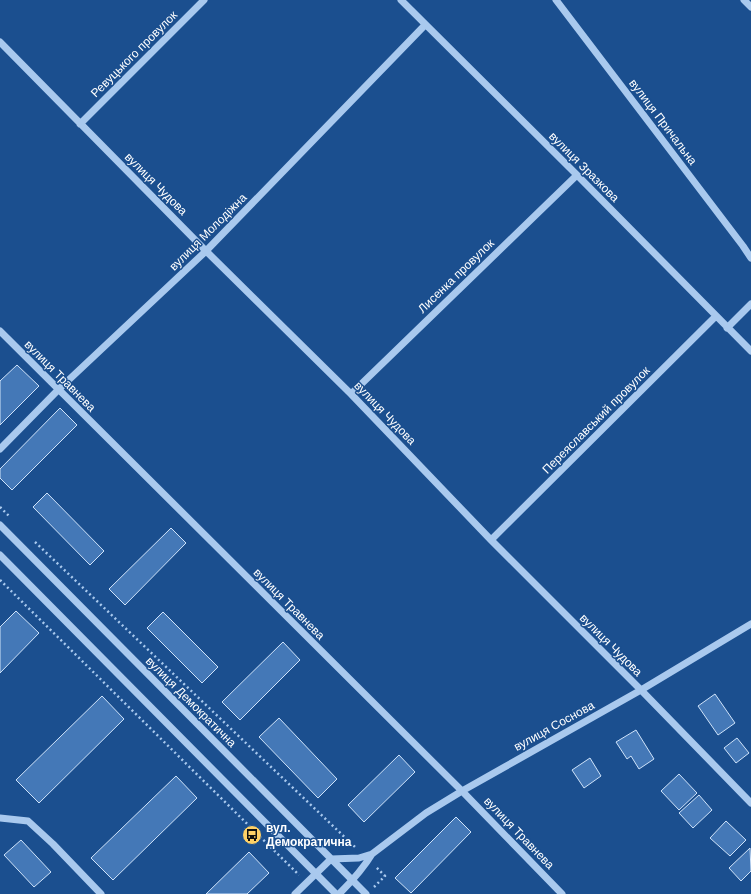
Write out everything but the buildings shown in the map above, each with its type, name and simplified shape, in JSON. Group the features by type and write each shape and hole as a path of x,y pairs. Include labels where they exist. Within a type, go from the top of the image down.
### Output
{"street":[{"name":"Ревуцького провулок","path":"80,124 204,0"},
{"name":"вулиця Зразкова","path":"401,0 751,351"},
{"name":"вулиця Причальна","path":"556,0 649,120 751,258"},
{"path":"744,0 751,7"},
{"name":"вулиця Молодіжна","path":"0,449 58,390 206,251 425,25"},
{"name":"вулиця Чудова","path":"0,42 206,251 352,394 490,540 641,690 751,803"},
{"name":"Лисенка провулок","path":"352,394 577,175"},
{"path":"727,328 751,304"},
{"name":"Переяславський провулок","path":"490,540 716,316"},
{"name":"вулиця Травнева","path":"0,331 462,791 562,894"},
{"name":"вулиця Демократична","path":"0,525 352,880 369,892"},
{"path":"0,555 337,894"},
{"name":"вулиця Соснова","path":"337,894 352,880 368,857 426,813 462,791 641,690 751,624"},
{"path":"0,818 28,821 53,844 101,894"},
{"path":"295,894 331,859 368,857"}],"path":[{"path":"35,542 368,857 386,876 369,892"},
{"path":"0,580 299,876"}],"place":[{"name":"вул. Демократична","path":"252,835"}]}
